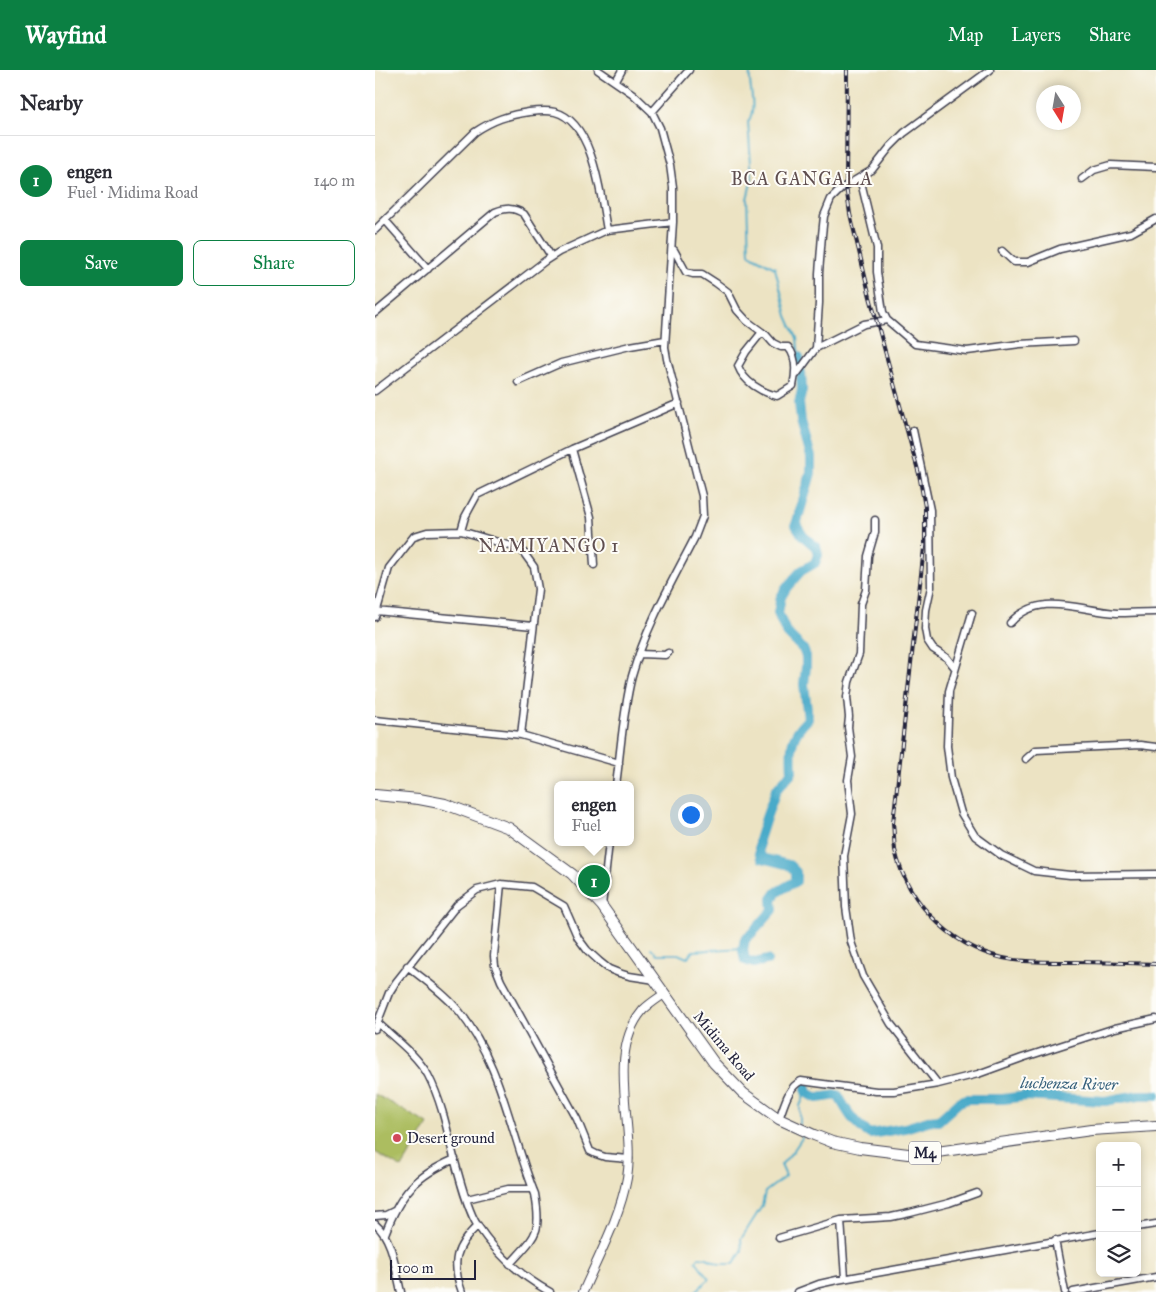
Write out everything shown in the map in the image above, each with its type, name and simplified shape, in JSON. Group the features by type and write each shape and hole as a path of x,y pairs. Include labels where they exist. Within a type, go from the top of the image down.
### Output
{"main road":[{"name":"Midima Road","path":"375,795 419,799 445,804 509,828 572,874 602,906 702,1047 724,1074 743,1093 779,1119 797,1128 832,1142 884,1152 908,1154 930,1153 1091,1130 1156,1126"}],"street":[{"path":"598,70 633,94 652,112 660,128 670,165 673,187 673,222 665,340 667,359 699,484 703,516 695,537 650,625 639,654 627,699 617,781"},
{"path":"616,81 622,70"},
{"path":"652,112 689,70"},
{"path":"816,348 821,235 826,211 831,199 837,192 872,170 903,133 989,70"},
{"path":"375,230 475,132 508,115 537,111 556,112 564,116 571,122 588,147 597,173 607,230"},
{"path":"1082,178 1097,169 1111,165 1156,167"},
{"path":"860,178 877,248 877,272 883,312 887,320 915,344 949,347 967,351 1020,344 1073,341"},
{"path":"375,313 495,212 509,208 517,209 524,214 551,256"},
{"path":"1002,251 1014,262 1028,262 1061,249 1131,233 1156,219"},
{"path":"385,220 428,269"},
{"path":"375,391 551,256 607,230 673,222"},
{"path":"672,247 686,272 702,274 716,283 728,292 741,316 773,343 781,347 788,347 793,352 796,376"},
{"path":"762,332 738,366 744,377 755,387 777,396 793,386 796,376 816,348 864,324 887,320"},
{"path":"517,382 561,363 630,346 665,340"},
{"path":"461,532 465,517 477,495 572,449 679,403"},
{"path":"913,430 930,510 931,587 925,610 925,630 927,640 933,649 947,658 955,668"},
{"path":"572,449 591,517 595,565"},
{"path":"875,520 875,532 868,556 865,590 861,604 859,654 849,682 847,697 852,757 848,780 852,814 844,856 846,907 851,942 863,976 891,1024 938,1084"},
{"path":"521,735 538,589 534,567 521,548 461,532 427,532 415,536 389,568 376,614 533,626"},
{"path":"1010,623 1020,613 1037,606 1054,603 1118,613 1156,612"},
{"path":"972,613 949,690 947,746 951,778 961,813 975,836 1001,855 1034,871 1070,875 1156,874"},
{"path":"639,654 665,655 668,652"},
{"path":"375,720 521,735 619,763"},
{"path":"1026,760 1036,750 1140,745 1156,747"},
{"path":"602,906 609,846"},
{"path":"501,884 494,956 495,966 501,981 577,1119 590,1151 605,1157 629,1159"},
{"path":"550,1292 534,1283 511,1264 477,1225 455,1160 443,1111 428,1075 414,1056 376,1026 389,993 407,966 457,905 477,890 501,884 531,887 564,906 578,938 587,950 609,968 629,976 655,980"},
{"path":"407,966 455,1006 481,1044 492,1066 533,1189 538,1213 537,1231 511,1264"},
{"path":"583,1292 613,1224 626,1180 629,1159 624,1068 627,1038 632,1027 645,1009 664,994"},
{"path":"779,1119 791,1089 801,1081 876,1091 894,1091 938,1084 978,1074 1115,1028 1156,1019"},
{"path":"385,1234 395,1210 416,1181 433,1170 455,1160"},
{"path":"467,1199 508,1189 533,1189"},
{"path":"779,1238 841,1220 898,1215 932,1208 977,1193"},
{"path":"375,1216 386,1215 395,1210"},
{"path":"841,1220 845,1278"},
{"path":"375,1224 385,1234 401,1292"},
{"path":"1141,1226 1156,1224"},
{"path":"462,1292 457,1271 456,1255 467,1235 477,1225"},
{"path":"798,1292 819,1284 845,1278 1096,1234"},
{"path":"1055,1240 1065,1292"},
{"path":"1073,1292 1156,1277"}],"green space":[{"name":"Desert ground","path":"375,1094 428,1124 402,1168 375,1152"}],"waterway":[{"path":"750,70 753,104 748,122 752,178 747,199 749,254 775,268 787,316 797,338 799,357"},
{"path":"799,357 800,367"},
{"path":"767,960 754,963 745,960 743,950 745,939 773,910 772,899 777,892 796,881 796,872 789,865 762,858 759,852 759,840 776,790 792,772 794,738 808,719 804,684 806,656 803,649 786,632 778,613 781,597 787,587 801,571 815,563 818,555 816,547 803,536 796,525 811,473 811,457 801,421 799,403 802,390 801,372"},
{"path":"651,948 657,954 678,954 687,958 693,951 744,948"},
{"name":"luchenza River","path":"806,1084 806,1092 817,1098 838,1095 855,1121 870,1134 905,1128 931,1120 938,1121 959,1102 967,1099 1003,1099 1026,1096 1105,1101 1139,1095 1156,1095"},
{"path":"800,1124 800,1106 806,1092"},
{"path":"695,1292 709,1279 696,1261 699,1257 707,1258 719,1264 734,1264 742,1251 741,1239 762,1206 765,1192 786,1176 781,1165 794,1150 802,1136"}],"railway":[{"path":"847,70 846,186 850,214 870,297 919,474 925,507 925,539 893,823 895,850 911,890 923,907 938,923 973,947 993,955 1014,960 1156,964"}],"place":[{"name":"engen","path":"594,881"},
{"name":"Desert ground","path":"397,1138"}],"district":[{"name":"BCA GANGALA","path":"802,179"},
{"name":"NAMIYANGO 1","path":"549,546"}]}
